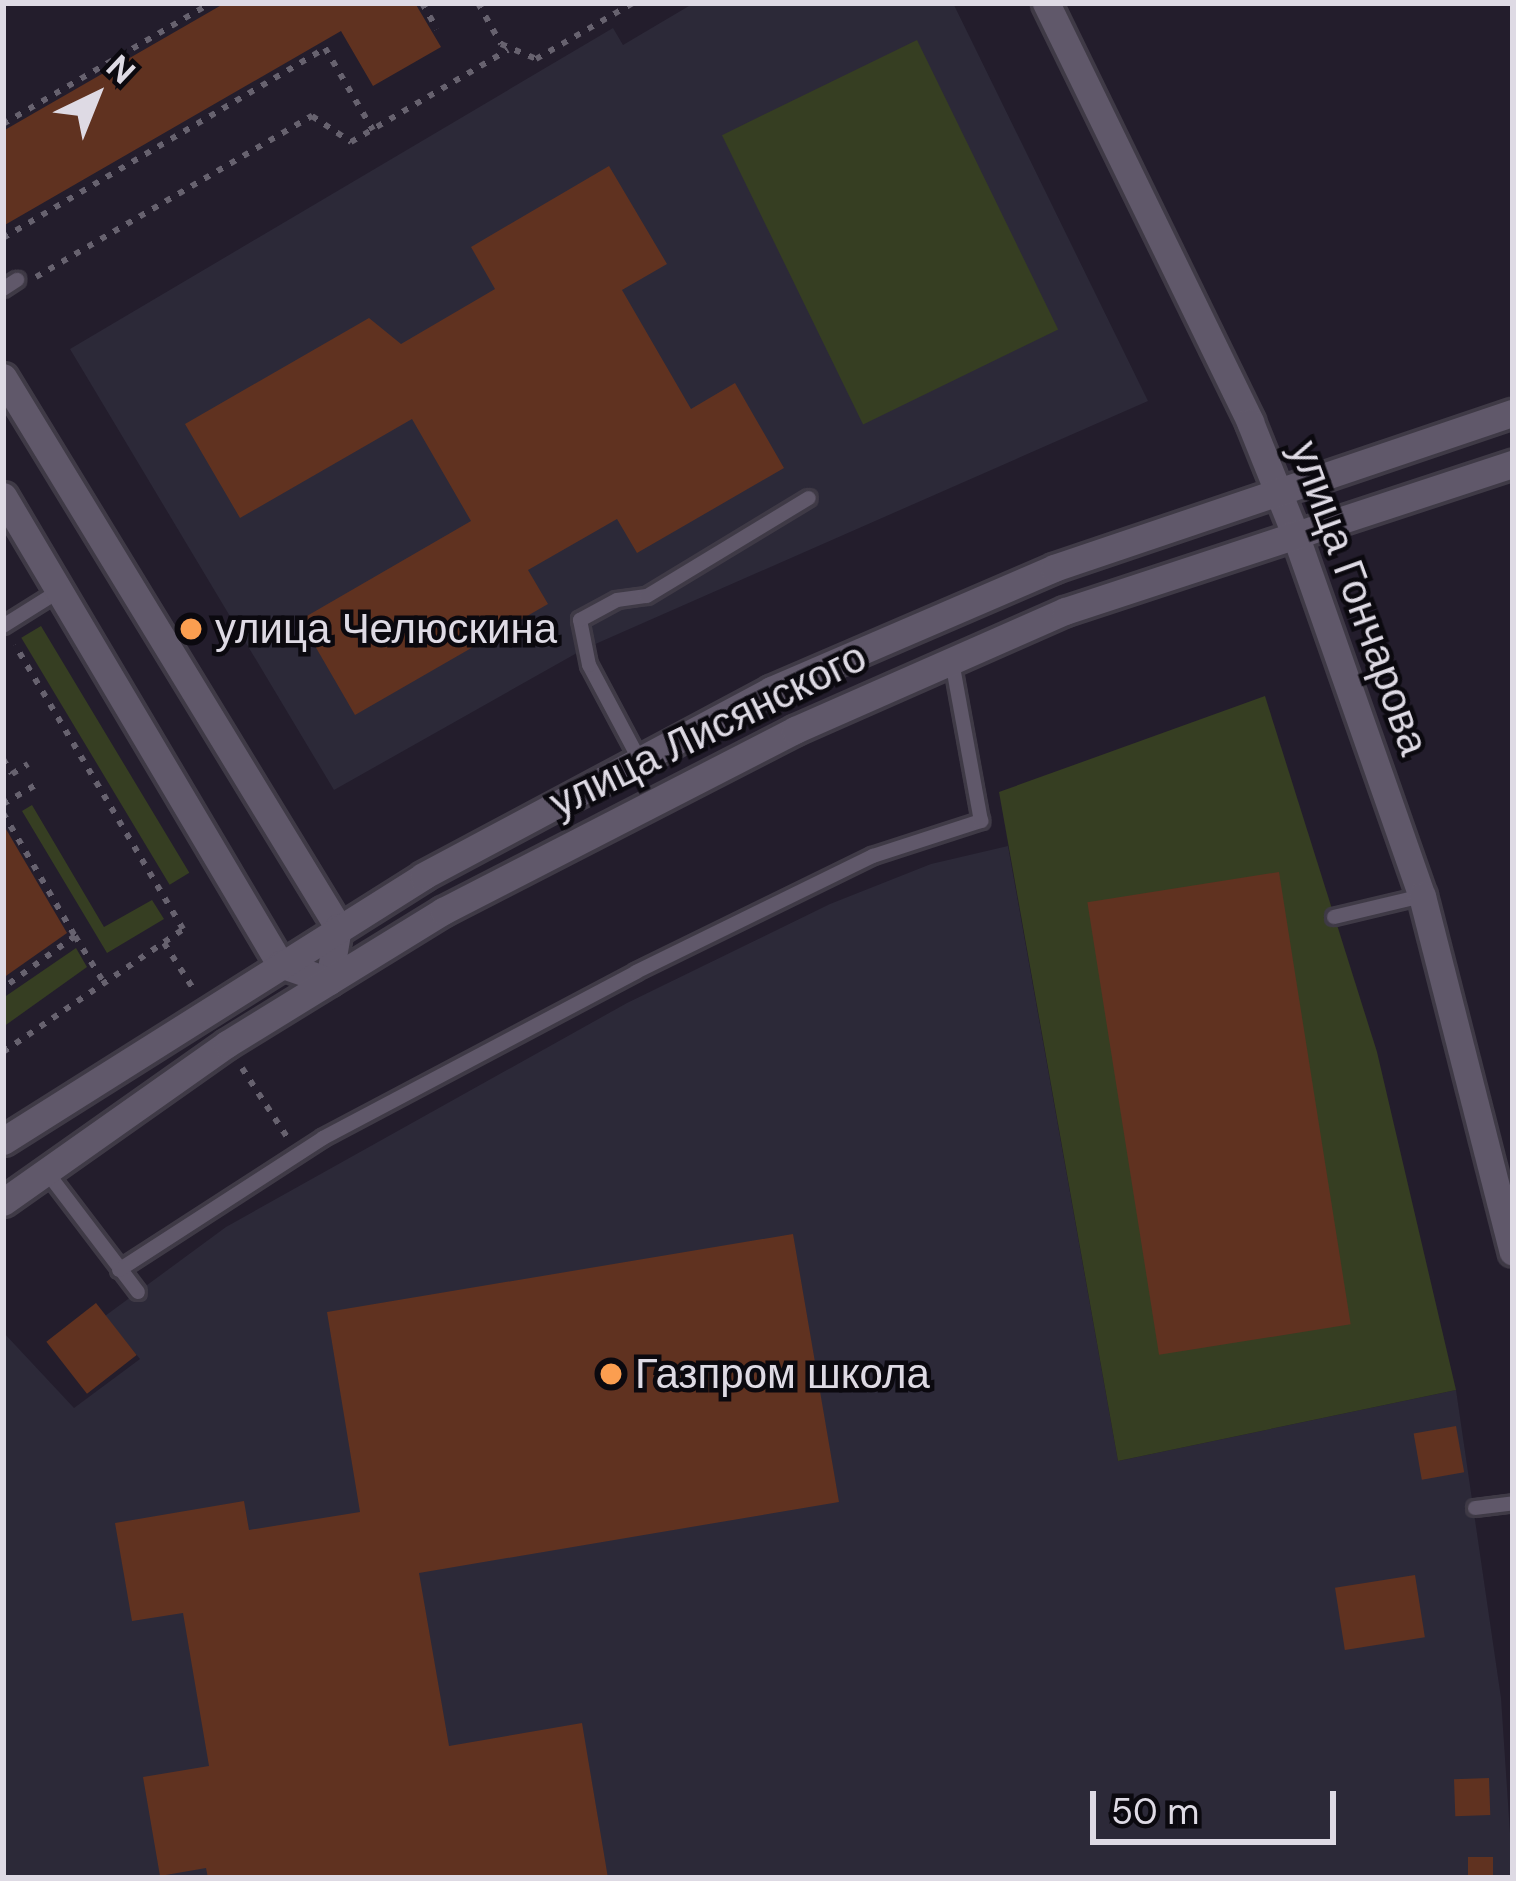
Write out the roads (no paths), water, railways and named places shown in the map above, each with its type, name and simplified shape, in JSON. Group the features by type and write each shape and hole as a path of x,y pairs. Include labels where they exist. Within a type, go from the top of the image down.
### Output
{"street":[{"name":"улица Гончарова","path":"1046,3 1294,534 1422,896 1513,1252"},
{"path":"3,377 338,927 329,981 280,964 3,496"},
{"name":"улица Лисянского","path":"3,1141 338,927 638,757 1054,568 1513,413"},
{"name":"улица Лисянского","path":"3,1202 329,981 587,834 1065,611 1513,464"}],"lane":[{"path":"3,289 19,283"},
{"path":"638,757 589,665 580,620 617,600 647,596 808,498"},
{"path":"3,625 59,591"},
{"path":"119,1270 323,1138 636,972 873,856 981,821 952,661"},
{"path":"1334,917 1422,896"},
{"path":"46,1172 138,1292"},
{"path":"1475,1508 1513,1503"}],"place":[{"name":"улица Челюскина","path":"191,629"},
{"name":"Газпром школа","path":"611,1374"}]}
